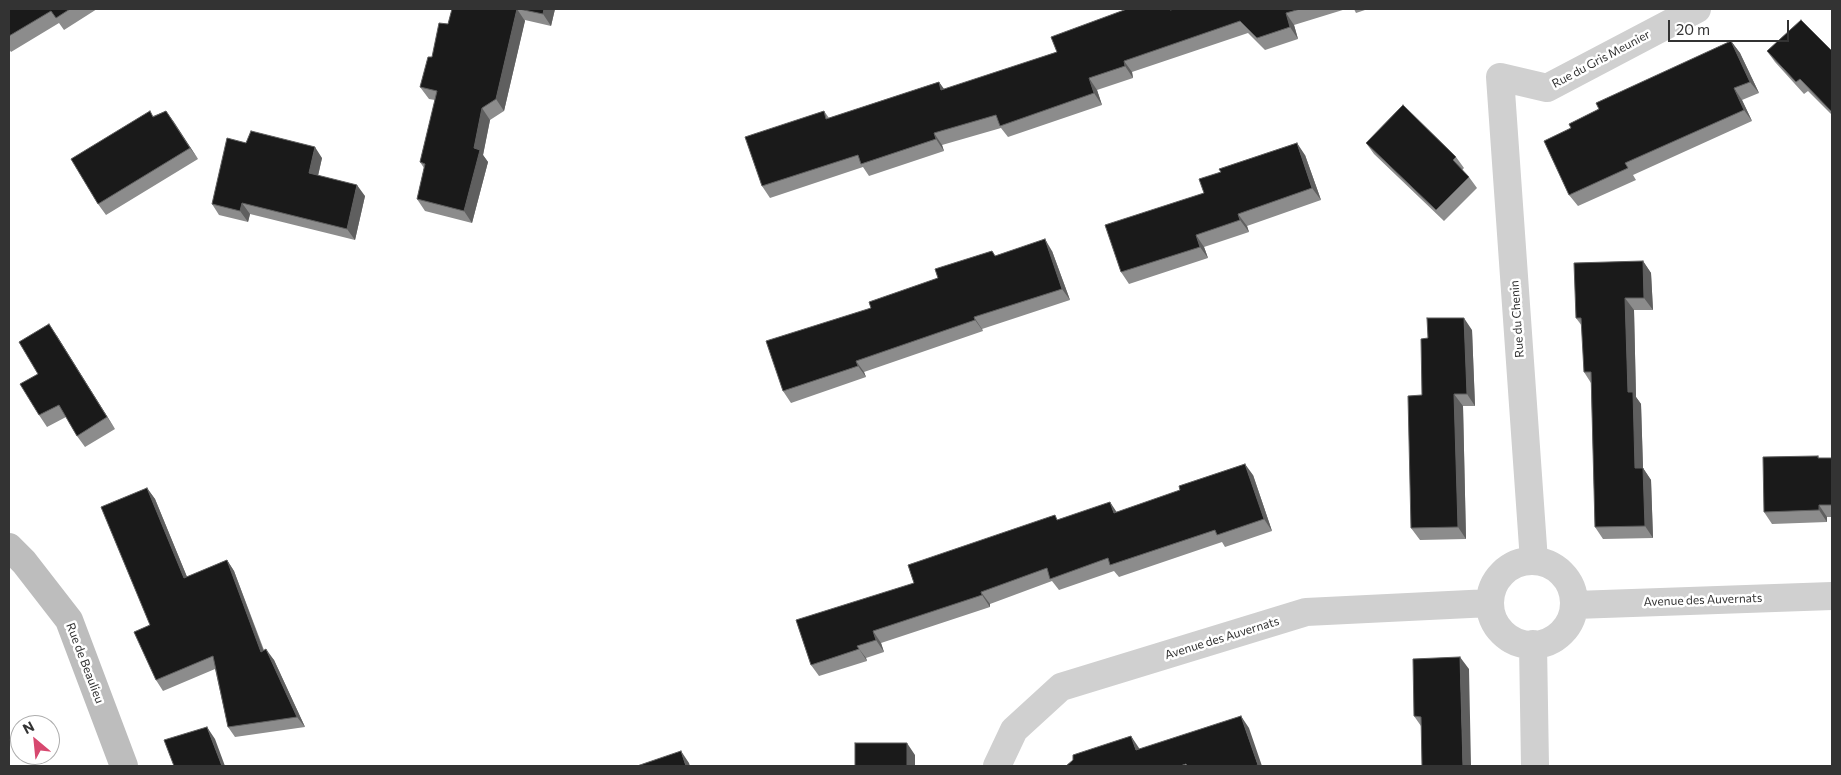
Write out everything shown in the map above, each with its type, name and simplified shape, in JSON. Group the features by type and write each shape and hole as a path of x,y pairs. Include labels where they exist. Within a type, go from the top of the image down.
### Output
{"street":[{"name":"Rue du Gris Meunier","path":"1500,77 1547,88 1697,9"},
{"name":"Rue du Chenin","path":"1500,77 1534,561"},
{"name":"Rue de Beaulieu","path":"9,547 24,562 69,620 124,766"},
{"path":"1534,561 1548,564 1559,570 1568,580 1573,592 1575,605 1564,631 1553,640 1525,644 1511,639 1500,630 1493,617 1490,603 1492,589 1500,576 1509,567 1521,562 1534,561"},
{"name":"Avenue des Auvernats","path":"1575,605 1832,596"},
{"name":"Avenue des Auvernats","path":"997,766 1014,730 1061,687 1306,612 1490,603"},
{"path":"1533,644 1535,766"}],"building":[{"path":"9,9 70,9 56,18 51,11 9,36"},
{"path":"452,9 517,9 496,99 482,108 474,148 480,150 464,211 417,199 425,164 420,162 437,91 420,87 428,57 432,57 439,23 448,24"},
{"path":"519,9 544,9 543,14"},
{"path":"1127,9 1300,9 1286,13 1290,27 1257,38 1240,21 1124,61 1125,66 1089,78 1094,93 1000,126 996,115 934,133 936,139 861,164 858,155 762,186 745,137 824,111 826,119 939,82 941,90 1057,52 1051,37"},
{"path":"1801,20 1832,49 1832,112 1800,79 1796,82 1767,51"},
{"path":"1731,41 1750,82 1734,88 1744,110 1625,163 1628,168 1569,195 1544,141 1571,128 1569,124 1599,109 1596,103"},
{"path":"1403,105 1456,157 1453,160 1469,177 1436,210 1366,143"},
{"path":"150,111 153,117 166,111 190,148 98,204 71,159"},
{"path":"251,131 315,147 309,173 357,185 347,229 242,203 240,211 212,204 227,138 246,143"},
{"path":"1297,143 1312,188 1238,214 1240,220 1196,235 1200,247 1121,272 1105,225 1204,193 1199,179 1221,172 1219,169"},
{"path":"1045,239 1062,289 974,317 975,320 856,361 858,366 783,391 766,341 871,308 869,302 938,278 935,269 992,251 995,256"},
{"path":"1643,261 1644,298 1625,298 1628,392 1633,392 1635,468 1643,468 1645,526 1595,527 1591,372 1584,372 1581,318 1576,318 1574,263"},
{"path":"1427,318 1464,318 1467,394 1454,394 1458,527 1411,528 1408,396 1422,395 1421,339 1428,338"},
{"path":"49,324 107,417 77,436 59,405 39,415 20,384 38,374 19,342"},
{"path":"1818,456 1818,458 1832,458 1832,505 1819,505 1819,510 1764,512 1763,457"},
{"path":"1245,464 1264,519 1217,535 1215,530 1110,565 1108,558 1050,579 1047,568 981,592 982,595 873,631 876,640 857,646 859,649 811,665 796,620 914,583 908,565 1055,515 1057,520 1110,502 1114,513 1180,490 1179,486"},
{"path":"147,488 184,578 227,560 261,652 266,649 297,717 228,727 213,656 156,680 134,632 150,625 101,507"},
{"path":"1460,657 1463,766 1422,766 1421,717 1414,716 1413,659"},
{"path":"1241,716 1258,765 1066,766 1073,760 1073,755 1131,736 1136,750"},
{"path":"207,727 222,766 174,766 164,740"},
{"path":"855,743 907,743 907,766 855,766"},
{"path":"681,751 686,766 637,766"}]}
